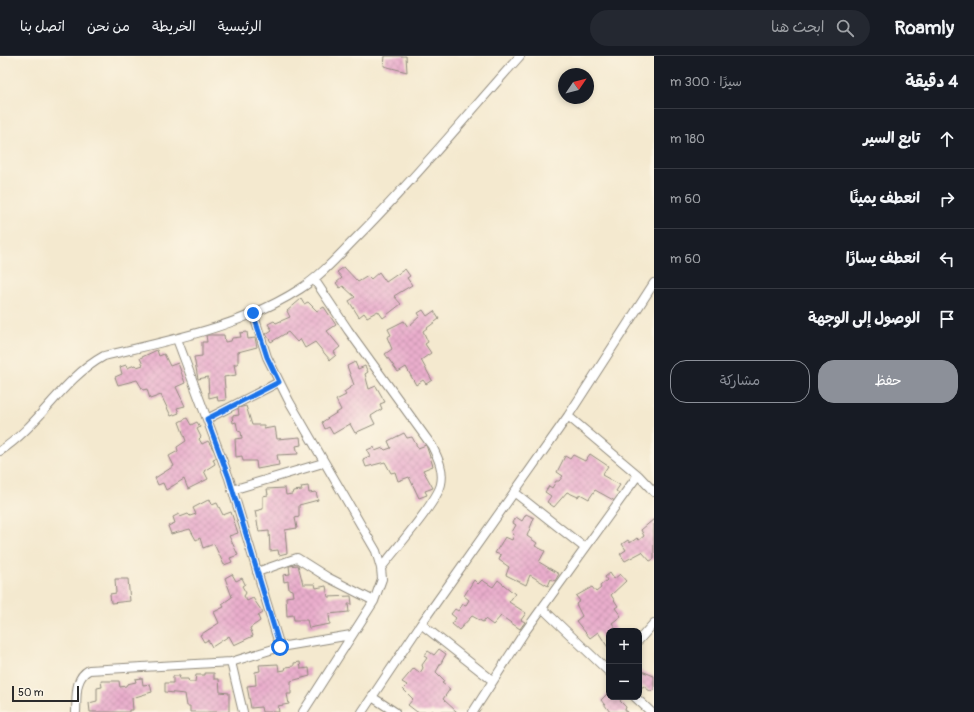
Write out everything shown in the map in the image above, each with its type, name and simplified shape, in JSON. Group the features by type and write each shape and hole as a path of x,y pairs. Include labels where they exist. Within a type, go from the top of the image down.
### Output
{"street":[{"path":"0,451 11,444 38,418 77,374 89,364 104,356 208,331 253,313 282,299 314,279 376,217 520,56"},
{"path":"314,279 348,330 432,446 440,462 442,476 438,494 381,568"},
{"path":"362,712 421,624 568,416 654,283"},
{"path":"253,313 267,357 279,382 323,463 376,551 381,568 382,579 374,601 303,712"},
{"path":"177,339 232,490 280,647"},
{"path":"207,419 279,382"},
{"path":"568,416 638,475 654,492"},
{"path":"232,490 323,463"},
{"path":"473,712 492,680 542,608 638,475"},
{"path":"514,492 585,548"},
{"path":"257,572 297,558 327,578 374,601"},
{"path":"542,608 606,669"},
{"path":"642,637 654,623"},
{"path":"421,624 492,680"},
{"path":"76,712 78,681 81,675 89,670 231,662 280,647 351,635"},
{"path":"231,662 243,712"},
{"path":"372,697 395,712"},
{"path":"638,700 650,712"}],"building":[{"path":"385,56 406,56 407,72 384,66"},
{"path":"344,267 358,282 368,276 371,279 379,272 386,282 405,269 410,276 407,278 412,285 394,296 401,304 383,318 378,311 367,317 364,313 359,317 349,301 355,297 343,286 340,288 336,283 342,278 337,272"},
{"path":"301,299 304,304 308,302 317,311 324,307 336,325 327,331 340,347 334,352 336,355 330,360 315,342 305,348 300,339 297,342 288,332 271,342 266,334 272,330 268,324 274,321 276,323 290,317 287,311"},
{"path":"423,310 427,316 434,311 439,319 423,331 428,342 425,344 431,353 421,360 432,380 426,384 423,380 416,385 406,367 398,372 385,354 392,349 387,337 391,335 388,329 404,321 408,327 420,316 418,313"},
{"path":"247,332 248,339 255,338 257,347 238,352 238,364 234,364 236,375 224,377 226,400 218,401 217,396 209,398 208,377 198,379 194,357 202,356 202,342 207,342 206,335 224,335 225,342 231,341 232,338 241,337 240,333"},
{"path":"157,350 159,356 164,354 170,366 178,363 185,383 176,387 185,406 177,408 179,413 171,416 161,395 150,399 147,389 143,390 137,380 118,385 115,377 122,374 120,367 126,365 127,368 135,365 137,367 143,365 140,358"},
{"path":"355,362 358,369 365,366 368,372 365,374 369,389 376,386 385,402 380,404 382,409 371,416 375,424 355,433 350,424 333,434 329,427 325,429 322,422 341,410 336,400 346,395 344,392 354,385 347,366"},
{"path":"246,406 252,425 264,425 264,429 275,427 277,439 300,437 301,445 296,446 298,454 277,455 279,465 257,469 256,461 243,461 242,456 236,457 235,439 242,438 241,432 238,431 236,422 233,423 232,416 239,415 238,408"},
{"path":"187,418 191,425 197,422 200,427 197,429 201,437 199,439 202,444 208,441 218,457 213,459 215,464 204,471 208,479 188,489 184,479 166,490 163,483 158,485 155,478 174,466 169,456 178,451 177,447 186,441 179,422"},
{"path":"404,433 407,438 412,437 418,448 426,445 433,466 423,470 433,488 425,491 427,495 419,498 409,477 398,481 395,472 391,473 385,462 366,467 363,459 370,456 367,450 374,447 375,451 383,448 385,450 391,448 388,441"},
{"path":"590,454 608,466 602,475 620,485 616,491 620,494 615,501 595,490 589,499 580,494 578,497 567,492 554,507 547,502 551,496 545,492 549,486 552,488 556,481 559,481 563,476 557,472 565,456 570,459 573,455 585,461"},
{"path":"308,486 309,493 316,492 318,500 299,505 299,517 295,518 297,528 285,530 287,553 279,555 278,550 270,551 269,531 259,532 255,511 263,509 263,496 268,495 267,489 285,488 286,495 292,494 293,491 302,490 301,487"},
{"path":"210,499 212,505 217,503 223,515 231,512 238,533 229,536 238,555 230,558 232,562 224,565 214,544 203,548 200,538 196,540 190,529 171,534 168,526 175,523 173,517 179,514 180,517 188,514 190,516 196,514 193,508"},
{"path":"526,514 534,518 527,536 537,543 535,546 545,551 539,562 559,574 555,581 551,579 548,586 530,575 526,585 506,575 509,567 499,560 501,555 495,553 505,537 512,540 514,535 512,532 516,525 513,523 516,517 522,521"},
{"path":"654,519 654,559 650,561 642,552 625,561 620,554 626,550 622,544 628,540 630,543 637,538 639,540 644,536 641,530"},
{"path":"298,565 303,584 315,584 316,588 326,586 328,597 351,596 352,604 348,604 349,612 329,614 330,624 309,628 307,620 294,620 293,615 287,616 286,597 293,596 292,590 289,589 288,581 284,582 283,575 290,574 289,566"},
{"path":"610,573 614,579 620,574 626,581 611,595 618,606 615,608 621,616 612,623 616,628 606,628 606,644 598,632 590,638 576,621 582,616 576,604 580,601 576,596 592,587 596,592 607,580 605,577"},
{"path":"232,574 236,581 242,578 245,584 242,586 246,593 244,596 247,601 253,598 263,613 258,616 260,621 250,628 253,636 234,645 229,636 212,647 208,640 204,642 200,635 219,623 214,612 224,607 222,604 232,597 225,578"},
{"path":"115,579 128,579 130,601 111,603 110,594 116,593"},
{"path":"474,580 478,584 482,580 493,587 498,580 515,594 509,602 526,613 521,620 525,622 520,629 501,616 493,625 485,619 483,622 472,616 459,630 452,624 456,618 451,614 455,609 458,611 463,604 466,605 469,600 464,596"},
{"path":"439,649 446,654 436,672 444,680 442,683 450,689 443,699 457,712 434,712 432,710 430,712 417,712 408,705 413,699 403,689 407,685 402,682 414,668 420,673 423,668 422,665 427,658 424,656 428,651 434,655"},
{"path":"300,662 301,669 309,668 310,676 291,681 291,694 287,694 289,704 278,706 279,712 262,712 261,707 251,708 247,686 256,685 255,672 260,671 259,665 278,664 279,671 285,670 286,667 294,666 294,663"},
{"path":"642,671 654,676 654,690 650,691 643,686 642,688"},
{"path":"205,673 214,673 214,679 219,679 220,692 229,693 229,712 190,712 190,706 187,706 185,694 165,692 165,683 173,683 173,676 180,676 179,679 188,679 189,682 195,682 196,675 205,675"},
{"path":"142,678 143,685 150,684 152,692 132,698 133,710 129,710 129,712 90,712 89,703 97,701 97,688 102,687 101,681 119,681 120,687 136,682 135,679"},
{"path":"606,695 606,700 621,700 626,707 625,710 628,712 610,712 601,700"}],"route":[{"path":"253,313 267,357 279,382 207,419 229,478 280,647"}]}
